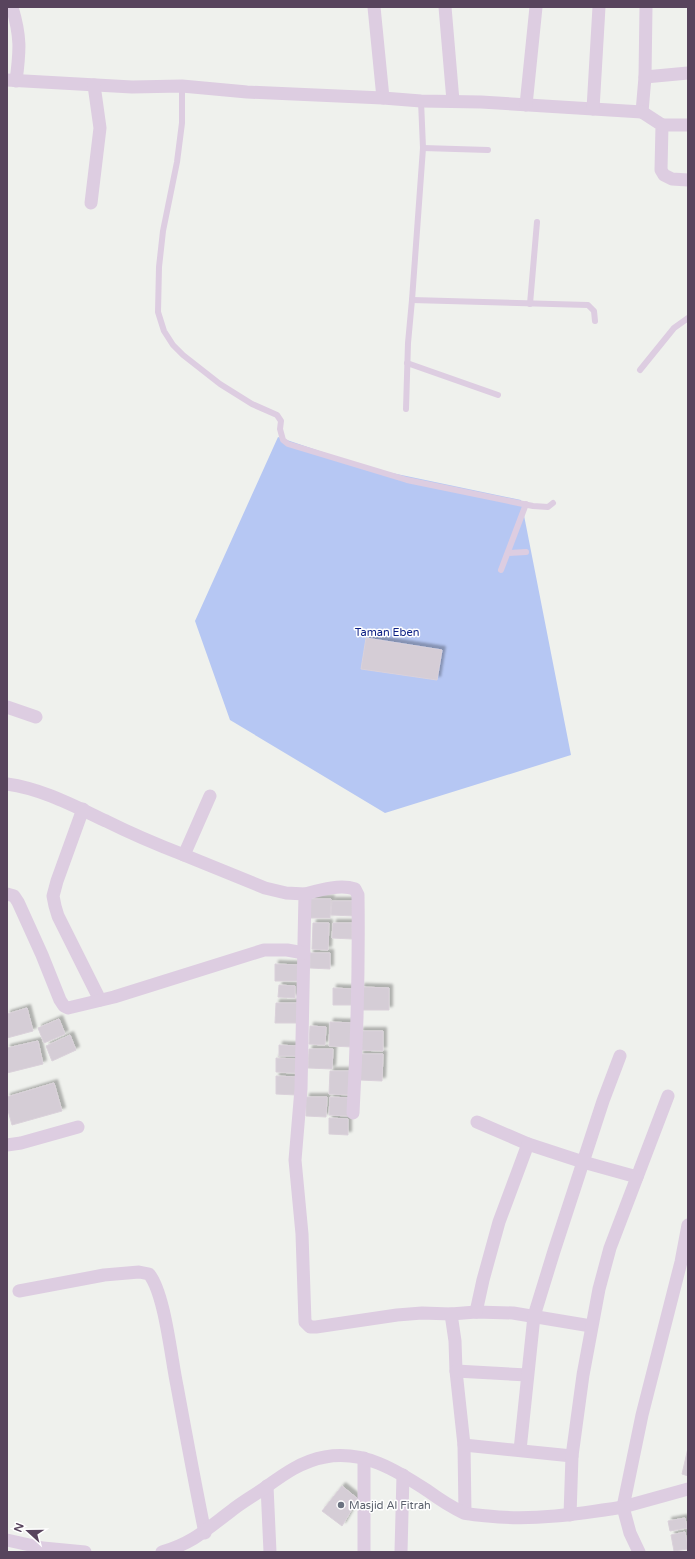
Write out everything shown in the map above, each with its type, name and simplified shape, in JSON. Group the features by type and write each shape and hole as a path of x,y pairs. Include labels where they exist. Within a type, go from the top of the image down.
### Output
{"street":[{"path":"12,7 17,24 20,49 12,80 132,87 182,86 247,92 420,101 453,101 642,112 662,125 688,125"},
{"path":"374,7 383,98"},
{"path":"445,7 453,101"},
{"path":"526,105 536,7"},
{"path":"593,109 599,7"},
{"path":"642,112 645,76 646,7"},
{"path":"645,76 688,73"},
{"path":"91,203 100,128 94,85"},
{"path":"662,125 661,170 664,176 672,179 688,180"},
{"path":"7,707 36,717"},
{"path":"7,784 38,790 141,838 265,888 286,893 305,894 319,890 348,887 355,889 358,895 357,1022 354,1113"},
{"path":"184,855 210,796"},
{"path":"83,810 53,896 58,916 100,1000"},
{"path":"7,894 14,896 18,902 64,1006 68,1008 100,1000 264,950 274,949 304,952"},
{"path":"305,894 301,1089 296,1160 302,1234 305,1322 310,1327 316,1327 397,1314 451,1314 476,1312 513,1313 591,1326"},
{"path":"520,1450 534,1316 603,1101 620,1056"},
{"path":"570,1515 572,1456 583,1374 599,1289 610,1248 668,1096"},
{"path":"477,1122 528,1144 583,1162 637,1177"},
{"path":"7,1145 21,1143 78,1127"},
{"path":"476,1312 499,1222 528,1144"},
{"path":"639,1552 630,1533 623,1507 642,1415 681,1262 688,1225"},
{"path":"19,1291 104,1275 139,1272 149,1274 154,1280 158,1289 166,1328 205,1533"},
{"path":"451,1314 455,1341 456,1371 464,1445 465,1513"},
{"path":"456,1371 527,1375"},
{"path":"464,1445 572,1456"},
{"path":"162,1552 179,1547 205,1533 232,1510 285,1473 302,1464 324,1457 345,1455 364,1458 376,1462 403,1475 447,1504 465,1513 503,1518 570,1515 623,1507 688,1489"},
{"path":"364,1458 364,1552"},
{"path":"401,1552 403,1475"},
{"path":"267,1486 270,1552"},
{"path":"7,1540 43,1550 85,1552"}],"lane":[{"path":"182,86 182,123 177,162 163,231 159,267 158,312 164,331 173,345 183,355 220,384 252,404 277,415 281,421 280,429 283,440 288,444 407,480 526,504 548,507 553,503"},
{"path":"406,409 408,342 423,148 420,101"},
{"path":"423,148 488,150"},
{"path":"530,304 537,222"},
{"path":"412,300 588,305 594,311 595,321"},
{"path":"640,370 674,328 688,318"},
{"path":"407,363 498,395"},
{"path":"501,570 509,553 526,504"},
{"path":"509,553 526,552"}],"green space":[{"name":"Taman Eben","path":"278,437 373,469 521,500 571,755 385,813 230,720 195,621"}],"building":[{"path":"366,638 442,650 437,680 361,669"},
{"path":"310,899 331,899 330,918 310,918"},
{"path":"332,901 354,901 354,916 331,915"},
{"path":"313,923 329,923 328,950 312,949"},
{"path":"333,923 352,923 352,939 332,938"},
{"path":"310,953 330,953 330,969 310,968"},
{"path":"275,964 299,965 298,981 275,981"},
{"path":"279,985 295,986 295,998 278,997"},
{"path":"361,987 389,988 389,1010 361,1010"},
{"path":"333,988 353,989 353,1005 333,1005"},
{"path":"276,1003 300,1003 300,1023 275,1023"},
{"path":"27,1008 33,1031 7,1038 7,1014"},
{"path":"59,1019 65,1034 44,1043 38,1028"},
{"path":"330,1022 354,1023 353,1047 329,1046"},
{"path":"310,1026 326,1027 325,1045 309,1044"},
{"path":"360,1031 383,1031 383,1051 359,1050"},
{"path":"70,1035 76,1050 52,1061 46,1046"},
{"path":"38,1041 43,1064 7,1073 7,1048"},
{"path":"279,1045 297,1046 297,1056 279,1056"},
{"path":"309,1049 333,1049 332,1069 308,1068"},
{"path":"360,1054 383,1054 382,1081 359,1080"},
{"path":"276,1058 296,1059 295,1073 276,1072"},
{"path":"330,1071 353,1071 353,1095 329,1094"},
{"path":"276,1076 297,1077 296,1095 276,1094"},
{"path":"54,1083 62,1111 12,1125 7,1107 7,1097"},
{"path":"306,1097 327,1097 326,1117 306,1116"},
{"path":"330,1097 350,1098 350,1116 329,1115"},
{"path":"329,1118 348,1119 348,1135 329,1134"},
{"path":"688,1448 688,1476 682,1474"},
{"name":"Masjid Al Fitrah","path":"342,1486 358,1499 342,1526 322,1511"},
{"path":"685,1518 687,1528 670,1531 668,1521"},
{"path":"685,1532 688,1549 674,1551 671,1535"}],"place":[{"name":"Masjid Al Fitrah","path":"341,1505"}]}
